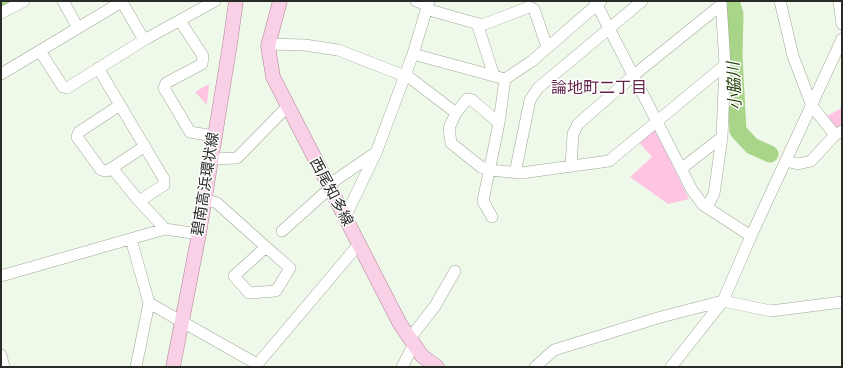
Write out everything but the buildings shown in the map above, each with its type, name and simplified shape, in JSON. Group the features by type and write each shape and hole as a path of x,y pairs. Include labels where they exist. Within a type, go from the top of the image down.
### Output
{"main road":[{"name":"碧南高浜環状線","path":"173,367 199,234 236,1"},
{"name":"西尾知多線","path":"280,1 268,44 269,63 273,76 328,187 400,324 422,356 437,367"}],"street":[{"path":"1,13 24,1"},
{"path":"63,1 78,28"},
{"path":"1,74 123,1 144,40"},
{"path":"40,51 63,87 67,88 144,40 215,1"},
{"path":"416,1 482,25 529,7 534,9 547,47"},
{"path":"515,173 530,100 538,88 642,1"},
{"path":"780,1 793,56 812,106 839,133 811,161 798,164 786,161"},
{"path":"839,1 842,24"},
{"path":"492,217 483,201 499,123 505,79 532,61 598,2 609,30 634,75 692,190 707,207 751,236"},
{"path":"707,207 714,194 722,137 725,65 721,3"},
{"path":"571,166 573,134 578,124 634,75 721,3"},
{"path":"345,217 376,153 413,54 427,5"},
{"path":"180,21 203,56 202,64 166,83 164,88 190,132 214,136"},
{"path":"477,23 494,76"},
{"path":"672,367 723,301 751,236 842,39"},
{"path":"268,44 305,45 338,50 405,75 456,113"},
{"path":"413,54 505,79"},
{"path":"499,123 472,100 467,99 456,113 449,128 451,143 481,167 489,170 515,173 609,161 725,65"},
{"path":"98,68 164,180 164,185 140,201"},
{"path":"120,105 79,132 77,137 101,170 106,171 145,146"},
{"path":"210,159 238,158 288,107"},
{"path":"681,169 722,137"},
{"path":"282,231 328,187 376,153"},
{"path":"112,168 165,229"},
{"path":"204,199 217,203 266,246 290,268 276,291 248,293 234,276 266,246"},
{"path":"1,276 165,229 199,234"},
{"path":"131,239 149,303 136,367"},
{"path":"149,303 256,365 359,244"},
{"path":"402,367 412,341 435,306 455,271"},
{"path":"535,367 554,350 661,317 723,301 771,311 842,302"},
{"path":"1,355 4,367"}],"shaded area":[{"path":"209,84 207,105 195,92"},
{"path":"842,108 842,127 838,130 827,116"},
{"path":"654,128 689,199 668,204 630,177 652,157 638,141"}],"waterway":[{"name":"小脇川","path":"1,5 9,1"},
{"name":"小脇川","path":"731,1 735,14 734,56 738,131 752,146 770,154"}],"district":[{"name":"論地町二丁目","path":"599,88"}]}
